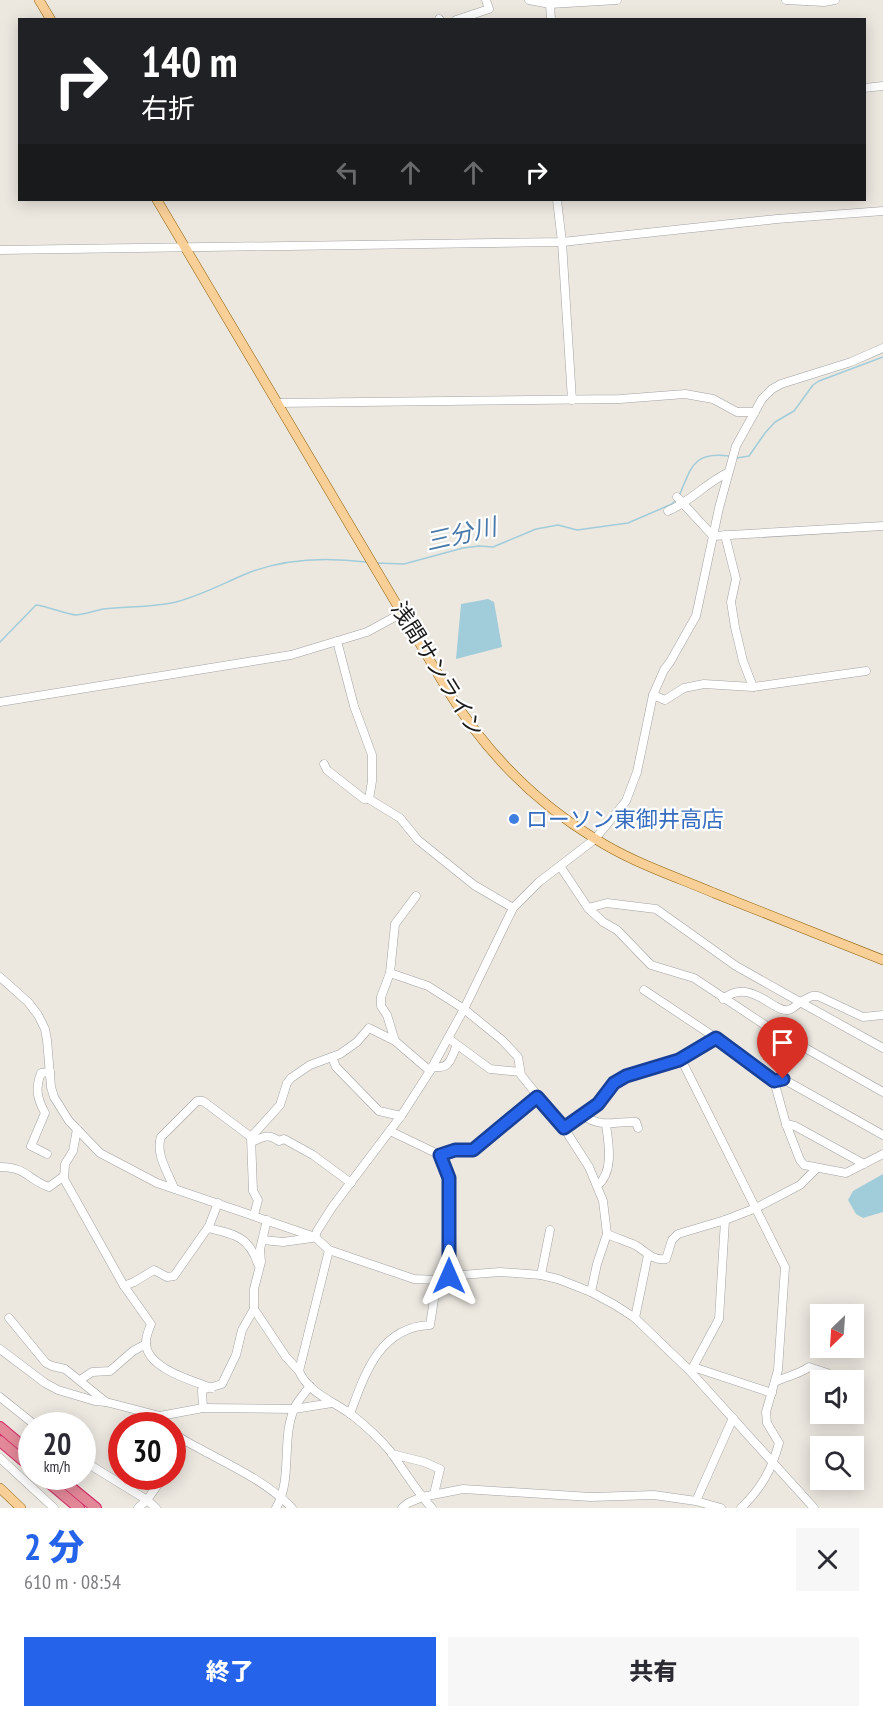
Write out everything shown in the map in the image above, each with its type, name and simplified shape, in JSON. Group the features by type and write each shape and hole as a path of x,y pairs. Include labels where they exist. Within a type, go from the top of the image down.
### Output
{"highway":[{"path":"0,1426 18,1442"},
{"path":"0,1441 18,1456"},
{"path":"57,1490 79,1508"},
{"path":"74,1490 96,1508"}],"main road":[{"path":"39,0 50,18"},
{"name":"浅間サンライン","path":"158,201 455,703 489,748 530,790 594,839 649,866 883,960"},
{"path":"0,1488 21,1508"}],"street":[{"path":"462,18 489,9 486,0"},
{"path":"529,0 552,3 617,0"},
{"path":"787,0 824,2 836,0"},
{"path":"551,18 552,3"},
{"path":"866,88 883,86"},
{"path":"557,201 572,399"},
{"path":"0,250 562,242 777,219 883,211"},
{"path":"315,1237 351,1183 401,1116 431,1069 464,1009 513,908 539,882 594,839 622,806 631,791 653,695 664,670 696,616 727,473 736,447 762,399 781,384 851,362 883,348"},
{"path":"277,403 620,399 685,394 712,399 737,412 755,412"},
{"path":"668,511 684,505 714,479 727,473"},
{"path":"677,497 713,536 883,526"},
{"path":"725,536 736,579 731,602 735,627 743,661 753,687"},
{"path":"0,702 291,655 367,632 402,613"},
{"path":"337,641 354,706 372,755 369,799"},
{"path":"653,695 665,700 684,688 704,684 753,687 866,671"},
{"path":"324,764 327,770 364,799 369,799 400,818 418,840 465,879 513,908"},
{"path":"560,866 588,908 616,930 651,965 694,978 768,1027 883,1092"},
{"path":"395,1041 387,1015 381,1006 381,997 390,973 395,924 416,896"},
{"path":"588,908 607,903 656,909 736,966 883,1048"},
{"path":"390,973 428,986 487,1025 518,1057 520,1072 537,1097 564,1128 589,1167 603,1201 607,1234 591,1292"},
{"path":"0,977 28,1002 38,1015 45,1029 54,1097 69,1121 100,1153 157,1183 315,1237 329,1250 414,1279 437,1280 449,1276 500,1272 541,1275 558,1278 591,1292 635,1318 692,1369 814,1508"},
{"path":"644,990 716,1038 774,1081 786,1124 804,1165 846,1173 883,1154"},
{"path":"723,999 731,992 740,990 768,1001 782,1010 790,1010 800,1002 812,996 818,996 862,1017 883,1015"},
{"path":"254,1215 258,1200 253,1191 252,1140 280,1105 286,1083 291,1077 310,1065 340,1054 357,1042 369,1028 395,1041 431,1069 443,1068 447,1065 458,1045"},
{"path":"448,1038 490,1069 520,1072"},
{"path":"564,1128 598,1104 614,1083 626,1076 681,1059 716,1038"},
{"path":"332,1057 336,1067 379,1111 401,1116"},
{"path":"681,1059 785,1267 778,1370 766,1412 767,1423 779,1443 773,1464 763,1483 741,1508"},
{"path":"47,1154 31,1146 45,1113 38,1097 37,1083 41,1073 50,1072"},
{"path":"774,1081 783,1079 883,1135"},
{"path":"440,1155 455,1150 473,1150 537,1097"},
{"path":"174,1188 160,1153 159,1142 161,1137 198,1101 203,1101 252,1140"},
{"path":"581,1115 606,1125 636,1122 638,1128"},
{"path":"786,1124 795,1125 864,1164"},
{"path":"597,1186 607,1174 609,1144 606,1125"},
{"path":"76,1129 73,1151 65,1164 64,1176 124,1286 151,1324 146,1344 152,1357 172,1373 212,1388"},
{"path":"390,1131 440,1155 449,1178 449,1276"},
{"path":"252,1140 266,1136 272,1136 279,1141 284,1139 313,1155 351,1183"},
{"path":"0,1167 21,1169 41,1185 49,1187 64,1176"},
{"path":"607,1234 637,1246 658,1260 666,1259 672,1240 678,1234 756,1208 800,1185 818,1168"},
{"path":"124,1286 154,1270 167,1277 174,1276 208,1228 218,1203"},
{"path":"203,1408 202,1390 222,1384 236,1355 242,1329 254,1310 254,1289 260,1267 267,1220"},
{"path":"692,1369 719,1319 725,1220"},
{"path":"208,1228 246,1241 253,1249 260,1267"},
{"path":"541,1275 550,1230"},
{"path":"263,1240 284,1242 315,1237"},
{"path":"299,1371 329,1250"},
{"path":"635,1318 648,1255"},
{"path":"350,1414 363,1378 374,1358 400,1332 413,1326 430,1325 437,1280"},
{"path":"254,1310 285,1357 299,1371 303,1379 378,1438 432,1508"},
{"path":"9,1318 46,1363 64,1369 106,1402"},
{"path":"80,1380 92,1372 110,1371 133,1351 146,1344"},
{"path":"0,1349 58,1390 145,1412"},
{"path":"775,1382 785,1376 799,1374 809,1367 818,1370"},
{"path":"692,1369 772,1393"},
{"path":"276,1508 282,1498 289,1431 294,1409 310,1386"},
{"path":"0,1397 19,1412"},
{"path":"182,1412 203,1408 294,1409 332,1403"},
{"path":"696,1501 733,1418"},
{"path":"186,1443 246,1474 282,1498 292,1508"},
{"path":"392,1454 424,1462 440,1469 434,1494"},
{"path":"0,1458 54,1508"},
{"path":"96,1469 156,1508"},
{"path":"402,1508 422,1497 463,1489 581,1496 654,1495 696,1501 721,1508"},
{"path":"138,1508 154,1490"}],"water":[{"path":"488,599 494,602 502,647 456,659 461,604"},
{"path":"883,1174 883,1212 863,1218 856,1214 848,1200 853,1191"}],"waterway":[{"name":"三分川","path":"737,458 749,456 765,433 775,422 794,411 813,385 883,357"},
{"name":"三分川","path":"679,496 690,470 700,459 707,456 729,456"},
{"name":"三分川","path":"376,563 404,564 463,548 493,547 536,529 558,525 577,530 628,523 672,504 676,500"},
{"name":"三分川","path":"0,642 36,605 76,615 103,609 157,605 186,599 248,573 277,564 321,559 366,562"}],"place":[{"name":"ローソン東御井高店","path":"514,819"}],"route":[{"path":"449,1276 449,1178 440,1155 455,1150 473,1150 537,1097 564,1128 598,1104 614,1083 626,1076 679,1060 716,1038 774,1081 783,1079"}]}
